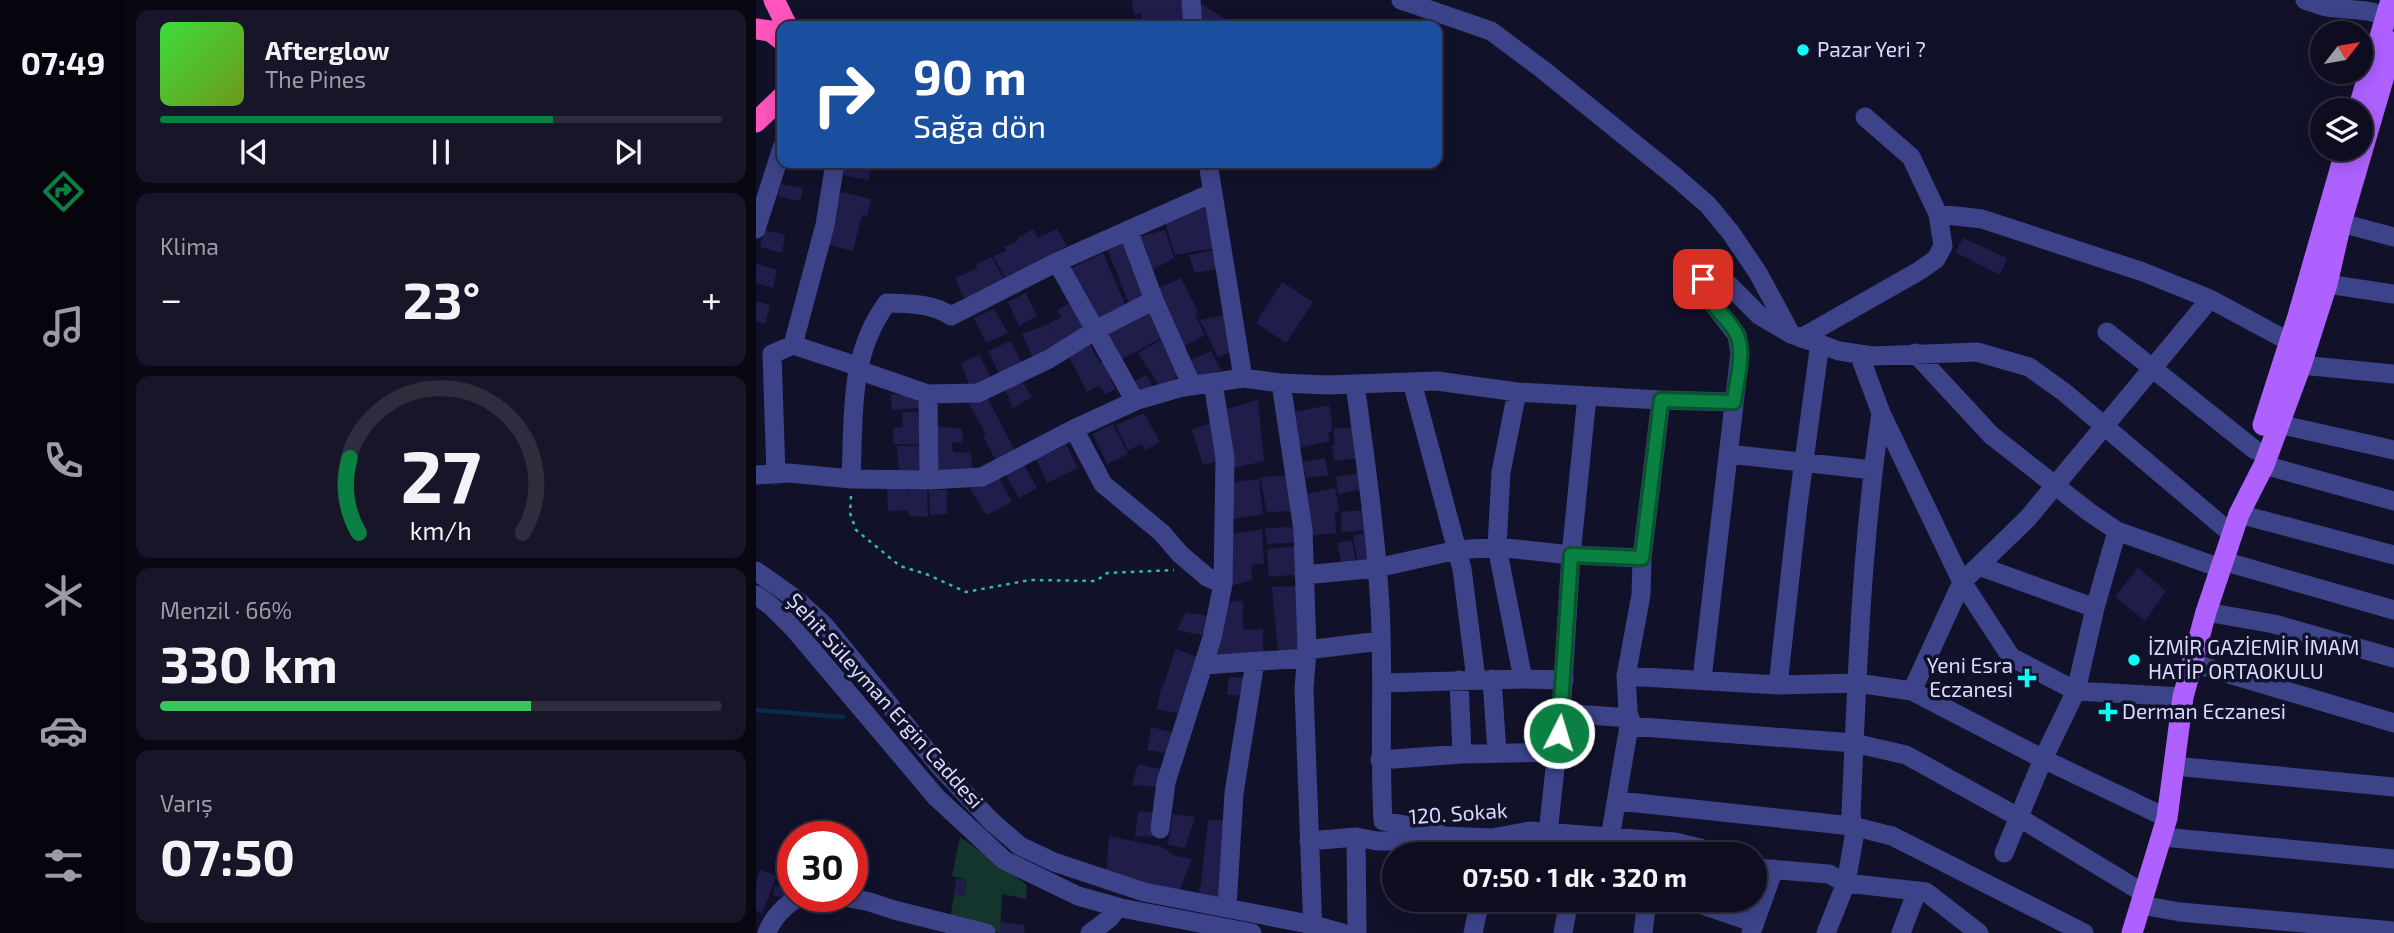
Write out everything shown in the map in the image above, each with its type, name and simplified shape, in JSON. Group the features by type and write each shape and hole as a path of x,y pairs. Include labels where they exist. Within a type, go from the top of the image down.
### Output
{"highway":[{"path":"774,0 784,21"},
{"path":"756,29 770,31 777,36"},
{"path":"756,122 777,102"}],"main road":[{"path":"2362,98 2390,12"},
{"path":"2132,933 2165,828 2183,697 2206,612 2242,507 2247,476 2278,424 2301,365 2327,284 2341,223 2394,41"},
{"path":"2260,458 2290,342 2343,161"}],"street":[{"path":"1191,0 1193,21"},
{"path":"1401,0 1491,31 1677,178 1708,205 1731,233 1804,339 1805,463 1778,685"},
{"path":"2305,0 2325,7 2390,12"},
{"path":"1804,339 1936,259 1942,246 1938,214 1911,157 1865,117"},
{"path":"756,229 777,164"},
{"path":"793,345 825,225 834,168"},
{"path":"1209,168 1243,378"},
{"path":"851,479 858,370 863,344 887,303 927,305 951,316 1057,262 1212,193"},
{"path":"1938,214 1982,219 2143,272 2210,299 2290,342"},
{"path":"2341,223 2394,237"},
{"path":"1128,230 1154,300 1192,386"},
{"path":"1057,262 1135,401"},
{"path":"1702,679 1740,353 1737,335 1703,291 1703,279 1709,274 1722,278 1759,315 1804,339 1839,351 1872,356 1977,352 2029,367 2106,426 2233,535"},
{"path":"2327,284 2394,294"},
{"path":"1912,691 1962,582 2028,518 2210,299"},
{"path":"776,475 764,353 793,345 929,394 978,393 1049,359 1094,331 1154,300"},
{"path":"2107,332 2260,458 2394,501"},
{"path":"1915,353 1991,435 2117,531 2221,564 2394,610"},
{"path":"1859,354 1881,413 1962,582 2011,657 2076,691 2183,697"},
{"path":"2301,365 2394,374"},
{"path":"756,475 789,473 851,479 929,480 982,477 1135,401 1192,386 1243,378 1281,383 1437,381 1517,392 1734,402"},
{"path":"1412,382 1462,569 1476,679 1497,753"},
{"path":"1160,829 1166,782 1204,665 1223,584 1225,458 1213,383"},
{"path":"1281,383 1303,530 1306,654 1304,690 1313,929"},
{"path":"1355,384 1377,568 1382,683 1380,760 1383,821 1422,828 1444,836"},
{"path":"1517,392 1501,472 1497,547 1523,679"},
{"path":"929,394 929,480"},
{"path":"1548,833 1564,680 1571,555 1587,396"},
{"path":"1610,838 1630,722 1626,676 1641,595 1642,558 1661,400"},
{"path":"1826,933 1846,883 1854,837 1850,814 1861,582 1872,470 1881,413"},
{"path":"2278,424 2394,450"},
{"path":"1074,429 1103,484 1162,533 1180,554 1207,577 1223,584"},
{"path":"1729,454 1872,470"},
{"path":"2242,507 2394,555"},
{"path":"2004,853 2043,759 2076,691 2095,608 2117,531"},
{"path":"1304,575 1377,568 1457,550 1497,547 1571,555 1642,558"},
{"path":"1979,566 2095,608"},
{"name":"Şehit Süleyman Ergin Caddesi","path":"756,571 797,600 825,626 941,768 981,811 1020,846 1054,862 1144,892 1227,907 1313,929 1342,933"},
{"name":"Şehit Süleyman Ergin Caddesi","path":"756,595 772,606 795,630 936,797 1004,860 1078,896 1118,907 1252,933"},
{"path":"2206,612 2274,624 2394,658"},
{"path":"1204,665 1255,662 1380,641"},
{"path":"1227,907 1234,793 1255,662"},
{"path":"2192,663 2394,723"},
{"path":"1626,676 1778,685 1857,683 1912,691 2043,759 2165,828 2394,859"},
{"path":"1462,754 1476,679"},
{"path":"1382,683 1476,679 1564,680"},
{"path":"1561,713 1854,743 1906,755 2020,818 2143,899 2180,912 2394,931"},
{"path":"1380,760 1462,754 1557,752"},
{"path":"2174,766 2394,787"},
{"path":"1618,801 1852,826 1892,836 2084,933"},
{"name":"120. Sokak","path":"1501,842 1530,831 1548,833 1570,842"},
{"name":"120. Sokak","path":"1309,841 1356,837 1377,841 1422,841 1444,836 1472,842"},
{"path":"1356,837 1357,933"},
{"name":"120. Sokak","path":"1592,842 1610,838 1629,842"},
{"path":"1767,868 1829,874 1846,883 1926,892 1979,933"},
{"path":"1901,933 1917,891"},
{"path":"868,902 986,933"},
{"path":"1090,933 1110,918 1118,907"},
{"path":"767,933 781,912"},
{"path":"1473,933 1477,912"},
{"path":"1563,933 1567,912"},
{"path":"1643,933 1646,912"},
{"path":"1716,912 1753,928"}],"path":[{"path":"851,479 850,513 856,530 900,566 926,573 966,592 1030,580 1096,581 1107,573 1174,570 1180,554"}],"green space":[{"path":"960,837 1027,885 1026,899 1002,894 1000,933 950,920 954,894 965,896 966,879 952,876"}],"building":[{"path":"1132,0 1183,0 1186,21 1142,21 1141,13 1134,15"},
{"path":"1201,4 1229,21 1201,21"},
{"path":"843,168 870,168 869,180 842,175"},
{"path":"781,184 803,188 800,201 778,196"},
{"path":"841,192 871,199 867,216 862,215 853,251 825,244"},
{"path":"1208,204 1214,248 1175,255 1164,219"},
{"path":"1034,229 1038,238 1057,229 1067,246 1055,252 1057,256 1007,281 993,256 1006,251 1004,247"},
{"path":"764,230 785,235 782,253 760,247"},
{"path":"1165,230 1174,258 1149,272 1135,238"},
{"path":"1963,238 2007,258 2000,275 1955,252"},
{"path":"1129,241 1150,300 1131,308 1106,246"},
{"path":"1220,249 1222,268 1195,273 1189,255"},
{"path":"1103,253 1127,309 1096,321 1070,269"},
{"path":"992,257 1005,282 964,298 955,278 978,268 976,264"},
{"path":"756,264 777,270 773,288 756,283"},
{"path":"1181,278 1198,312 1195,314 1205,335 1179,349 1155,290"},
{"path":"1282,282 1313,302 1286,343 1256,323"},
{"path":"1026,293 1037,316 1019,326 1008,302"},
{"path":"756,301 770,305 765,324 756,321"},
{"path":"1070,303 1086,331 1033,358 1022,334 1049,324 1056,334 1049,323 1062,317 1057,310"},
{"path":"1151,307 1165,336 1118,361 1101,332"},
{"path":"994,309 1008,333 986,343 974,318"},
{"path":"1230,314 1234,350 1218,357 1200,320"},
{"path":"1166,337 1182,373 1161,388 1138,353"},
{"path":"1010,341 1023,365 1001,377 988,351"},
{"path":"1088,341 1100,363 1105,360 1115,376 1110,378 1115,389 1105,394 1099,385 1087,392 1067,353"},
{"path":"1211,351 1221,370 1193,381 1185,363"},
{"path":"979,355 993,381 970,387 961,363"},
{"path":"1146,375 1154,388 1142,395 1135,381"},
{"path":"1020,378 1032,397 1013,408 1004,387"},
{"path":"891,394 921,395 920,408 892,410"},
{"path":"986,395 1015,451 996,461 983,436 986,434 969,404"},
{"path":"1258,400 1264,461 1226,470 1226,409"},
{"path":"1329,405 1332,424 1331,432 1328,432 1330,441 1299,448 1295,412"},
{"path":"902,412 918,412 919,426 926,445 893,444 893,428 903,427"},
{"path":"1144,413 1160,442 1145,450 1142,444 1128,450 1116,425"},
{"path":"1216,421 1224,459 1203,465 1192,430"},
{"path":"1113,424 1128,454 1107,464 1093,434"},
{"path":"934,426 962,429 963,443 952,442 953,452 971,453 972,475 932,476"},
{"path":"1355,427 1358,458 1334,461 1333,429"},
{"path":"1066,445 1078,468 1047,483 1036,459"},
{"path":"897,446 926,446 927,471 899,471"},
{"path":"1325,458 1328,475 1306,478 1303,462"},
{"path":"1024,465 1037,488 1019,498 1005,474"},
{"path":"1364,472 1366,488 1338,494 1336,477"},
{"path":"1292,475 1297,511 1267,512 1260,477"},
{"path":"998,476 1012,502 986,515 970,488"},
{"path":"1259,479 1263,514 1227,520 1229,483"},
{"path":"907,486 907,497 908,490 927,490 928,517 909,516 908,510 888,511 887,487"},
{"path":"1335,488 1339,512 1335,512 1336,533 1310,536 1305,494"},
{"path":"929,490 947,490 947,514 930,515"},
{"path":"1366,510 1369,530 1341,532 1341,512"},
{"path":"1300,527 1302,542 1267,544 1265,528"},
{"path":"1262,529 1264,563 1251,565 1252,580 1229,586 1229,535"},
{"path":"1370,532 1374,560 1358,564 1353,536"},
{"path":"1352,540 1356,564 1342,566 1337,543"},
{"path":"1299,546 1301,574 1269,577 1267,549"},
{"path":"2138,568 2166,591 2145,621 2115,597"},
{"path":"1299,586 1301,652 1278,653 1272,587"},
{"path":"1243,601 1243,630 1263,629 1263,656 1215,656 1227,602"},
{"path":"1186,612 1212,617 1205,636 1177,630"},
{"path":"1175,649 1201,658 1186,715 1157,709 1162,685"},
{"path":"1229,677 1250,678 1248,696 1227,695"},
{"path":"1151,727 1174,733 1170,754 1147,750"},
{"path":"1138,764 1160,769 1158,787 1132,785"},
{"path":"1138,811 1158,813 1157,837 1135,836"},
{"path":"1173,814 1195,817 1185,848 1168,845"},
{"path":"1208,820 1227,820 1221,898 1198,895"},
{"path":"1109,836 1162,847 1173,855 1192,859 1178,894 1106,874"},
{"path":"760,870 776,876 762,914 756,910 756,884"},
{"path":"956,878 966,879 965,896 954,894"},
{"path":"774,886 777,886 777,896 773,896"},
{"path":"1000,922 1025,925 1024,933 1000,933"}],"waterway":[{"path":"756,710 843,717"}],"place":[{"name":"Pazar Yeri ?","path":"1803,50"},
{"name":"İZMİR GAZİEMİR İMAM HATİP ORTAOKULU","path":"2134,660"},
{"name":"Yeni Esra Eczanesi","path":"2027,678"},
{"name":"Derman Eczanesi","path":"2108,712"}],"route":[{"path":"1559,733 1571,555 1642,558 1661,400 1734,402 1740,353 1737,335 1703,291 1703,279"}]}
